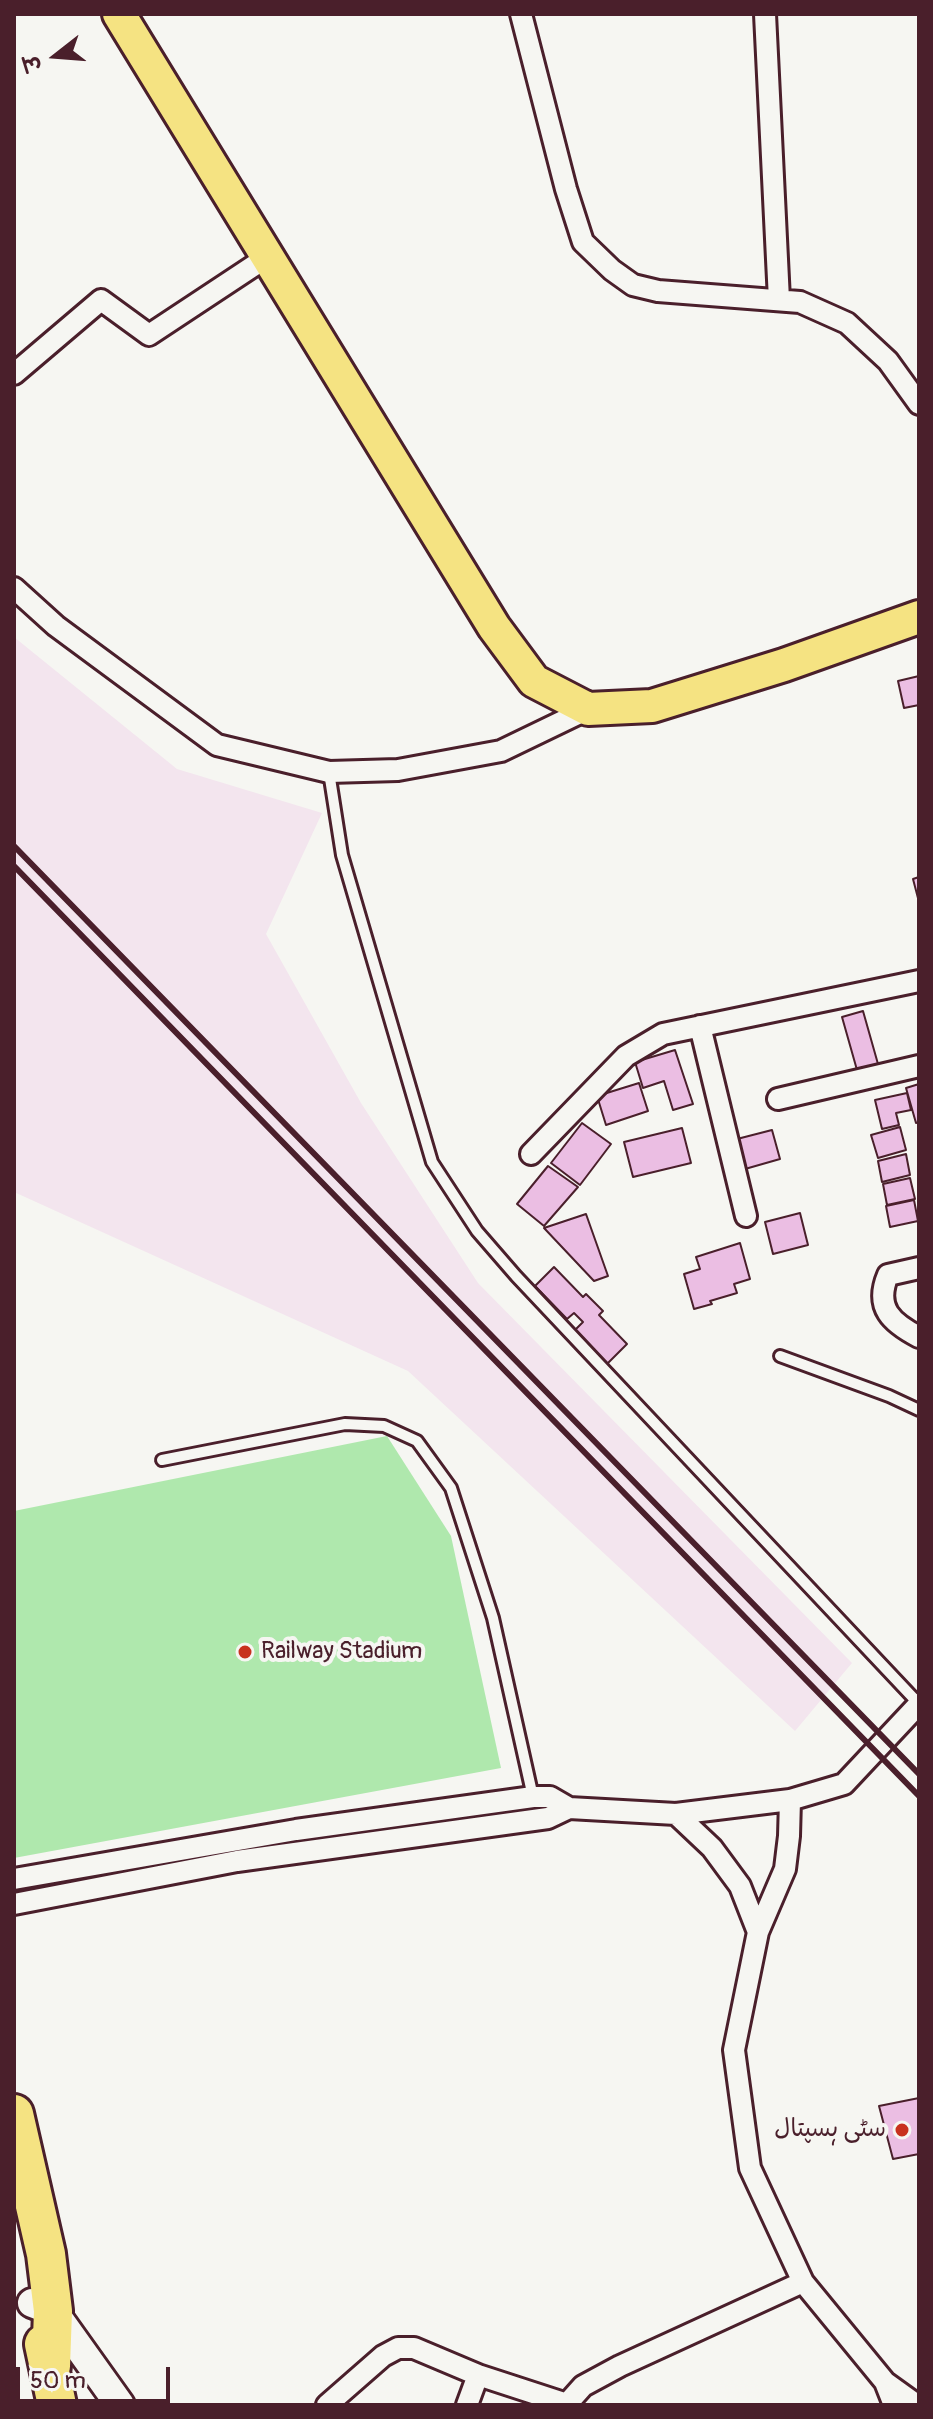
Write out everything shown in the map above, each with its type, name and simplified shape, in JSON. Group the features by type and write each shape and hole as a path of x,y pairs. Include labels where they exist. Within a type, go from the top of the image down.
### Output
{"highway":[{"path":"14,2114 46,2254 42,2307"},
{"path":"14,2229 42,2307 57,2405"}],"main road":[{"path":"119,14 494,627 534,681 588,709 652,706 784,665 919,617"}],"street":[{"path":"521,14 566,189 583,242 633,285 658,291 800,302 847,323 888,361 919,404"},
{"path":"765,14 779,300"},
{"path":"14,374 101,300 149,335 267,257"},
{"path":"14,588 56,626 217,745 329,772 398,770 501,751 588,709"},
{"path":"531,1154 626,1056 663,1034 919,981"},
{"path":"700,1026 746,1216"},
{"path":"778,1099 919,1066"},
{"path":"919,1268 888,1275 882,1289 887,1313 897,1326 919,1337"},
{"path":"14,1879 296,1830 533,1797 550,1797 569,1808 676,1814 790,1800 844,1784 919,1704"},
{"path":"790,1800 785,1869 758,1932 734,2050 750,2168 803,2282 885,2382 917,2405"},
{"path":"14,1904 237,1861 548,1818 569,1808"},
{"path":"676,1814 712,1848 740,1886 758,1932"},
{"path":"327,2405 383,2356 398,2348 414,2348 478,2375 566,2404 583,2386 620,2366 803,2282"},
{"path":"42,2307 120,2405"},
{"path":"467,2405 478,2375"},
{"path":"885,2382 894,2405"}],"lane":[{"path":"329,772 342,855 432,1162 477,1231 516,1276 919,1704"},
{"path":"780,1356 919,1410"},
{"path":"162,1460 345,1424 384,1426 417,1441 451,1488 493,1618 533,1797"}],"shaded area":[{"path":"14,637 177,769 322,813 266,934 361,1103 478,1283 852,1663 795,1731 408,1371 14,1192"}],"green space":[{"name":"Railway Stadium","path":"387,1436 451,1536 501,1768 14,1858 14,1511"}],"building":[{"path":"919,676 919,705 904,708 898,681"},
{"path":"919,877 919,902 913,879"},
{"path":"863,1011 878,1064 857,1070 842,1017"},
{"path":"675,1050 693,1104 673,1110 664,1081 643,1088 635,1062"},
{"path":"639,1083 648,1111 606,1125 597,1096"},
{"path":"919,1084 919,1122 916,1123 906,1088"},
{"path":"907,1093 911,1110 896,1113 899,1125 882,1129 875,1100"},
{"path":"582,1123 611,1144 580,1185 551,1163"},
{"path":"900,1127 906,1150 878,1158 871,1135"},
{"path":"682,1128 691,1163 633,1177 624,1142"},
{"path":"772,1130 780,1159 745,1169 737,1139"},
{"path":"906,1154 910,1175 882,1182 878,1161"},
{"path":"548,1166 578,1187 544,1226 517,1204"},
{"path":"910,1178 915,1199 887,1205 883,1184"},
{"path":"914,1200 918,1221 890,1227 886,1206"},
{"path":"800,1213 808,1245 773,1254 765,1222"},
{"path":"586,1214 608,1276 594,1281 544,1228"},
{"path":"740,1243 750,1279 734,1284 737,1293 694,1309 684,1274 700,1269 696,1257"},
{"path":"554,1267 583,1297 586,1294 603,1311 599,1315 627,1344 607,1364 574,1331 583,1322 574,1313 567,1319 535,1286"},
{"name":"سٹی ہسپتال","path":"919,2098 919,2154 893,2159 879,2106"}],"railway":[{"path":"14,846 919,1774"},
{"path":"14,866 919,1796"}],"place":[{"name":"Railway Stadium","path":"245,1652"},
{"name":"سٹی ہسپتال","path":"902,2130"}]}
